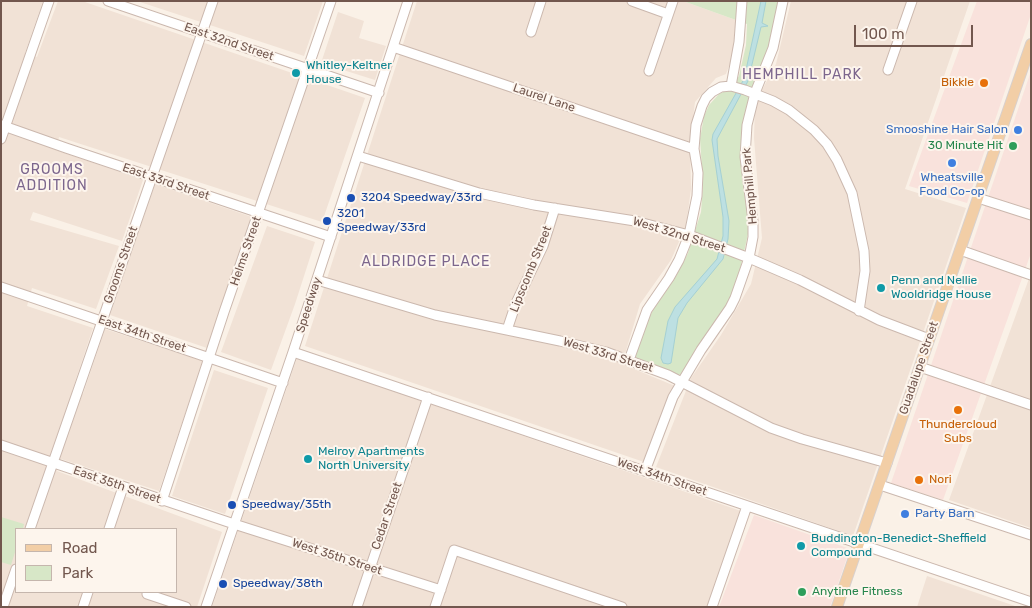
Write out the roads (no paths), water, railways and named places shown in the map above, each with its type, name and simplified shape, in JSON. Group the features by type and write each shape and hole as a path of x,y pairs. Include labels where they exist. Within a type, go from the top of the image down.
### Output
{"main road":[{"name":"Guadalupe Street","path":"837,607 1031,44"}],"street":[{"path":"1,138 49,1"},
{"name":"East 32nd Street","path":"108,1 379,93"},
{"name":"Grooms Street","path":"30,528 212,1"},
{"name":"Helms Street","path":"162,501 331,1"},
{"name":"Speedway","path":"206,607 317,280 408,1"},
{"path":"531,32 541,1"},
{"path":"632,1 668,14"},
{"path":"649,71 673,1"},
{"path":"738,88 742,1"},
{"name":"Hemphill Park","path":"645,471 666,414 682,381 730,308 749,258 753,238 753,221 745,156 748,125 755,93 773,48 783,1"},
{"path":"888,70 912,1"},
{"name":"Laurel Lane","path":"393,47 694,149"},
{"path":"629,360 647,310 669,278 689,235 697,196 698,173 694,149 699,115 706,98 717,88 738,88 773,101 802,119 827,144 837,160 852,193 864,251 864,278 859,311"},
{"name":"East 33rd Street","path":"4,125 151,177 331,237"},
{"name":"West 32nd Street","path":"358,156 479,193 635,221 689,235 728,249 800,280 859,311 929,338"},
{"path":"978,198 1031,215"},
{"name":"Lipscomb Street","path":"507,330 516,304 543,246 555,208"},
{"path":"960,250 1031,275"},
{"name":"West 33rd Street","path":"317,280 435,315 583,346 629,360 682,381 750,419 771,428 802,439 887,463"},
{"name":"East 34th Street","path":"1,287 282,382"},
{"name":"West 34th Street","path":"293,352 1031,602"},
{"path":"920,367 1031,405"},
{"name":"Cedar Street","path":"357,607 428,398"},
{"name":"East 35th Street","path":"1,446 234,524"},
{"path":"880,485 1031,535"},
{"path":"109,528 123,487"},
{"path":"712,607 747,506"},
{"name":"West 35th Street","path":"234,524 441,590"},
{"path":"435,607 454,550 622,607"},
{"path":"3,607 15,572"},
{"path":"83,607 88,593"},
{"path":"147,594 186,607"}],"water":[{"path":"761,1 766,1 762,23 768,26 761,27 748,81 717,139 729,221 728,239 723,259 687,303 678,318 671,363 663,363 661,358 668,321 675,307 717,259 723,236 723,217 712,140 713,134 744,79"}],"place":[{"name":"Whitley-Keltner House","path":"296,73"},
{"name":"Bikkle","path":"984,83"},
{"name":"Smooshine Hair Salon","path":"1018,130"},
{"name":"30 Minute Hit","path":"1013,146"},
{"name":"Wheatsville Food Co-op","path":"952,163"},
{"name":"3204 Speedway/33rd","path":"351,198"},
{"name":"3201 Speedway/33rd","path":"327,221"},
{"name":"Penn and Nellie Wooldridge House","path":"881,288"},
{"name":"Thundercloud Subs","path":"958,410"},
{"name":"Melroy Apartments North University","path":"308,459"},
{"name":"Nori","path":"919,480"},
{"name":"Speedway/35th","path":"232,505"},
{"name":"Party Barn","path":"905,514"},
{"name":"Buddington-Benedict-Sheffield Compound","path":"801,546"},
{"name":"Speedway/38th","path":"223,584"},
{"name":"Anytime Fitness","path":"802,592"}],"district":[{"name":"HEMPHILL PARK","path":"802,75"},
{"name":"GROOMS ADDITION","path":"52,178"},
{"name":"ALDRIDGE PLACE","path":"426,262"}]}
